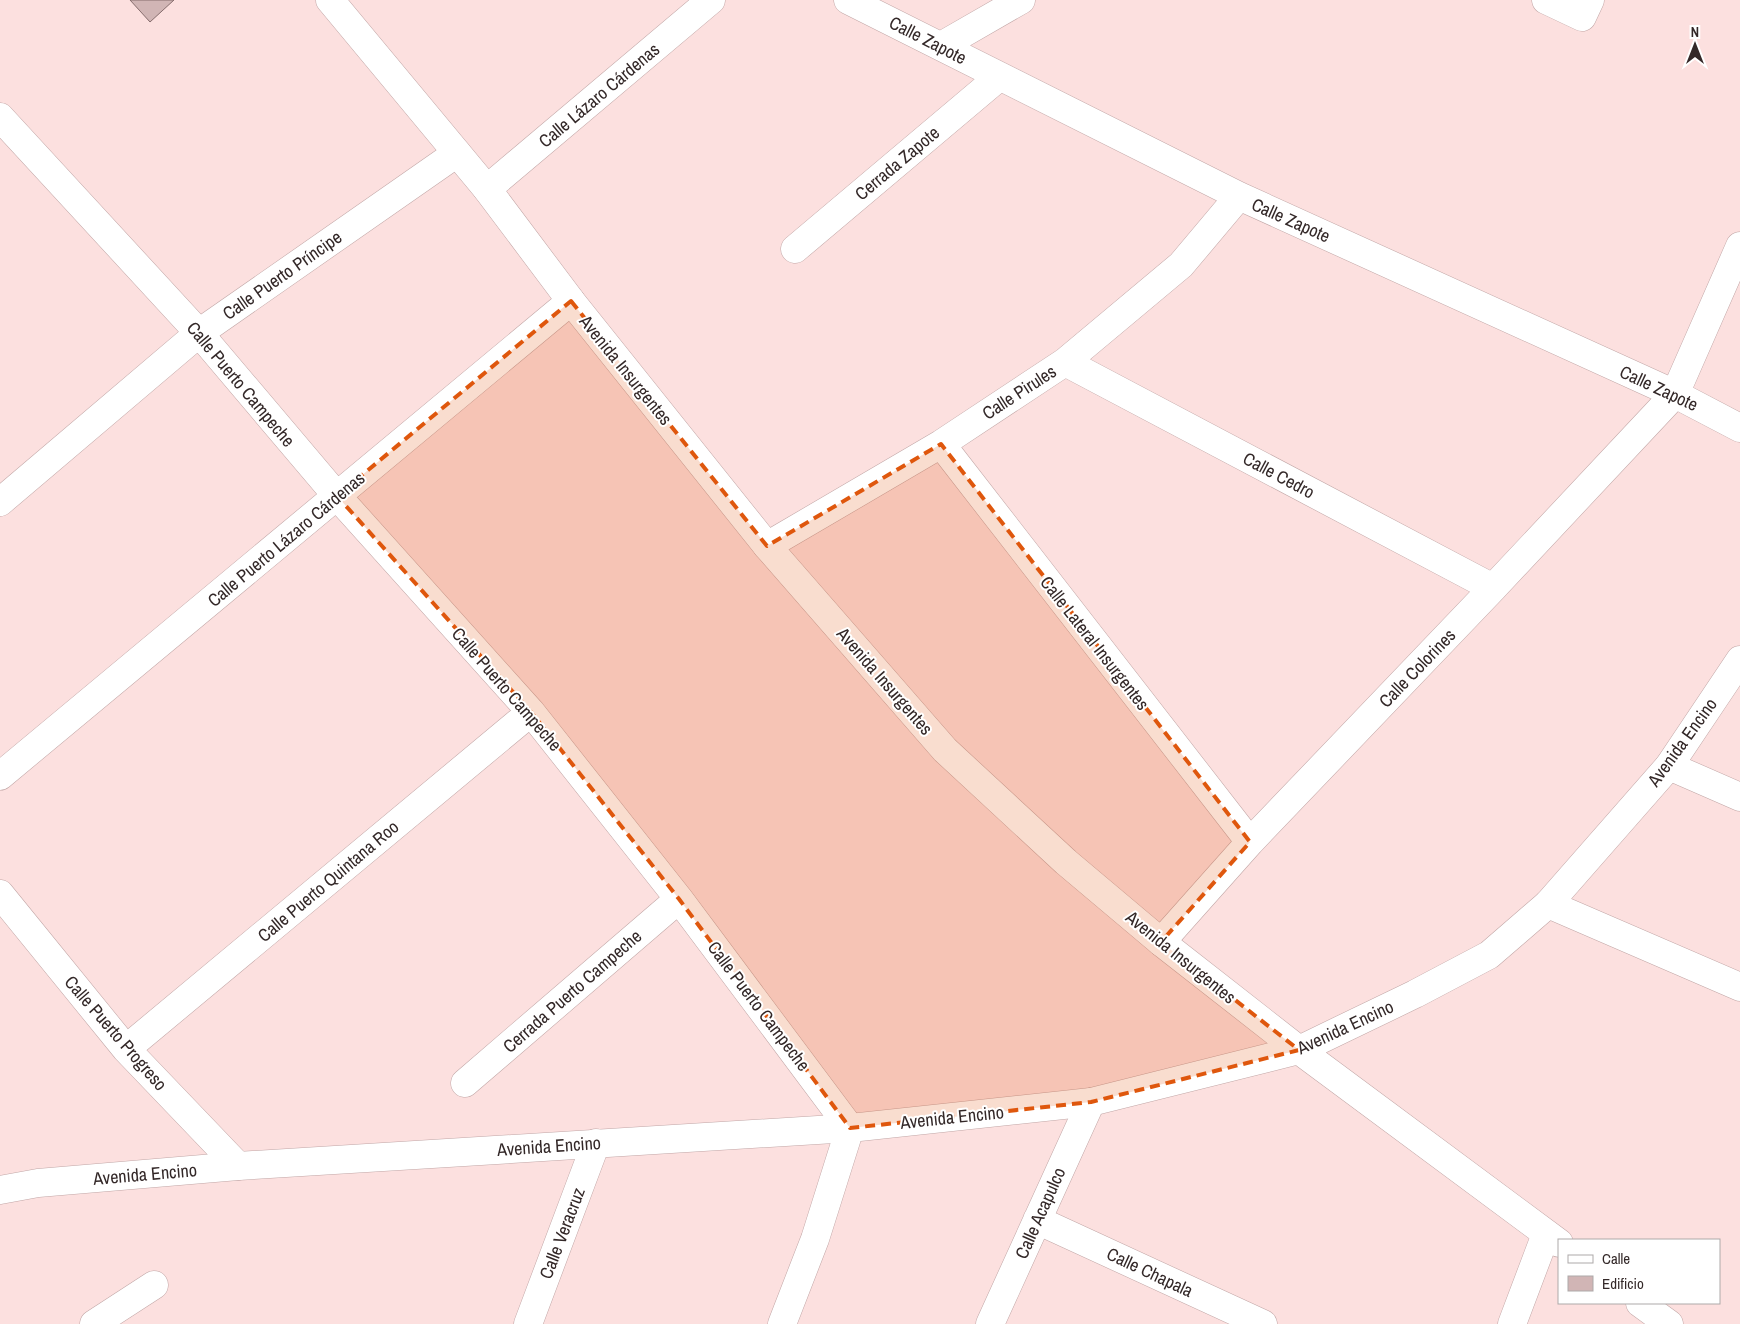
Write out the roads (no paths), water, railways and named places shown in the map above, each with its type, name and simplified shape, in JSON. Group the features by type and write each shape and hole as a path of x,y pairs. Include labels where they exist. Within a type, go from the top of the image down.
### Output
{"street":[{"name":"Avenida Insurgentes","path":"330,0 487,190 571,300 767,546 945,750 1066,862 1161,942 1299,1050 1553,1239"},
{"name":"Calle Lázaro Cárdenas","path":"487,190 710,0"},
{"name":"Calle Zapote","path":"848,0 1239,196 1675,394 1740,428"},
{"path":"941,46 1021,0"},
{"path":"1546,0 1582,17 1590,0"},
{"name":"Cerrada Zapote","path":"795,249 999,77"},
{"name":"Calle Puerto Campeche","path":"0,117 199,333 337,496 531,712 679,899 850,1128"},
{"name":"Calle Puerto Príncipe","path":"0,502 199,333 457,153"},
{"name":"Calle Pirules","path":"767,546 940,444 1065,362 1181,265 1239,196"},
{"name":"Calle Colorines","path":"1161,942 1250,842 1675,394 1740,246"},
{"name":"Calle Puerto Lázaro Cárdenas","path":"0,776 571,300"},
{"name":"Calle Cedro","path":"1065,362 1493,588"},
{"name":"Calle Lateral Insurgentes","path":"940,444 1250,842"},
{"name":"Avenida Encino","path":"0,1190 38,1183 238,1166 850,1128 1091,1102 1299,1050 1415,994 1489,955 1548,904 1669,766 1740,660"},
{"name":"Calle Puerto Quintana Roo","path":"126,1049 531,712"},
{"path":"1669,766 1740,797"},
{"name":"Calle Puerto Progreso","path":"0,894 126,1049 238,1166"},
{"name":"Cerrada Puerto Campeche","path":"465,1083 679,899"},
{"path":"1548,904 1740,986"},
{"name":"Calle Acapulco","path":"990,1324 1091,1102"},
{"path":"782,1324 815,1239 850,1128"},
{"name":"Calle Veracruz","path":"528,1324 596,1143"},
{"name":"Calle Chapala","path":"1037,1220 1262,1324"},
{"path":"1512,1324 1553,1239"},
{"path":"94,1324 154,1285"},
{"path":"1641,1304 1669,1324"}]}
